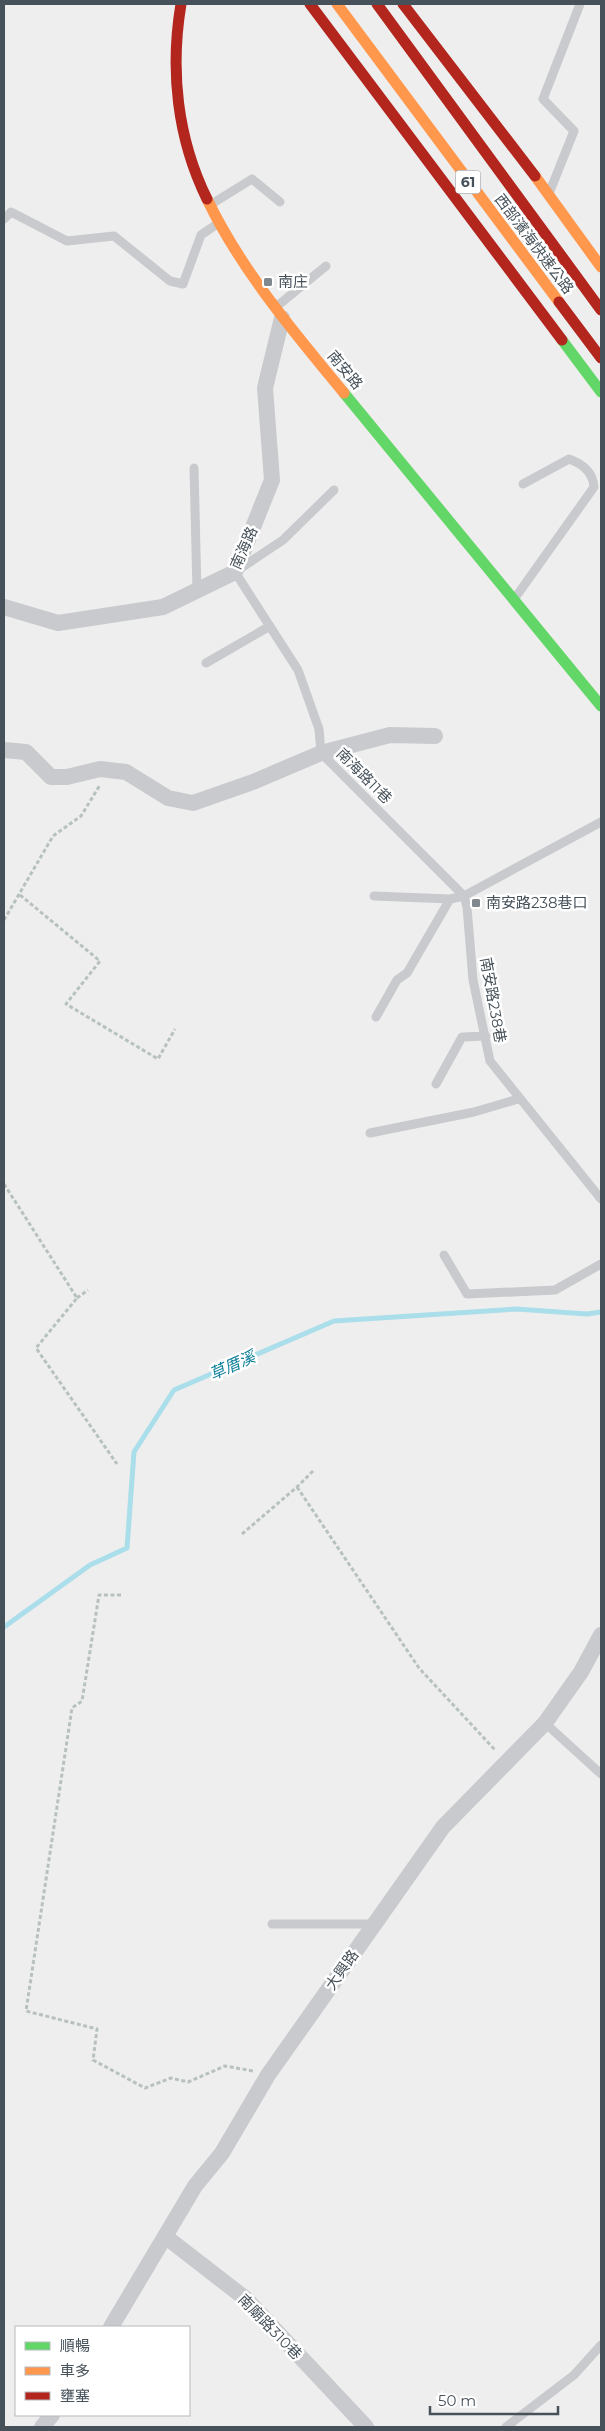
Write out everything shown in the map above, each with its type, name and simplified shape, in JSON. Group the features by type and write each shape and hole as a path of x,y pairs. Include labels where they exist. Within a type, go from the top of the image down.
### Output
{"main road":[{"name":"南安路","path":"181,4 176,35 177,102 194,173 218,223 279,313 515,598 601,706"},
{"path":"310,4 601,392"},
{"name":"西部濱海快速公路","path":"337,4 601,358"},
{"name":"西部濱海快速公路","path":"377,4 601,310"},
{"path":"403,4 549,194 601,267"}],"street":[{"name":"南海路","path":"4,607 58,623 163,607 198,592 235,572 272,480 265,388 279,313"},
{"path":"4,750 26,752 51,777 67,777 100,769 126,772 168,798 193,803 253,782 321,752 390,734 435,736"},
{"name":"大興路","path":"112,2326 195,2186 222,2153 268,2074 443,1827 545,1723 581,1672 601,1635"},
{"name":"南廟路310巷","path":"166,2237 246,2300 366,2427"},
{"path":"42,2427 51,2416"}],"lane":[{"path":"549,194 574,131 543,99 580,4"},
{"path":"209,205 252,179 280,202"},
{"path":"4,219 8,210 67,241 114,236 170,281 183,284 201,235 218,223"},
{"path":"279,313 326,266"},
{"path":"515,598 594,487 593,477 580,463 569,459 523,484"},
{"path":"194,468 198,592"},
{"path":"235,572 282,540 334,490"},
{"name":"南海路11巷","path":"235,572 298,670 319,729 321,752 464,896"},
{"path":"206,663 270,626"},
{"path":"374,896 450,899 464,896 601,822"},
{"name":"南安路238巷","path":"464,896 468,907 473,980 490,1061 518,1099 601,1199"},
{"path":"376,1017 397,980 407,972 450,899"},
{"path":"436,1084 462,1037 486,1036"},
{"path":"370,1133 474,1112 518,1099"},
{"path":"444,1255 467,1294 555,1290 601,1264"},
{"path":"545,1723 601,1774"},
{"path":"272,1924 375,1924"},
{"path":"506,2427 574,2375 601,2345"}],"path":[{"path":"4,920 53,836 81,816 100,787 100,769"},
{"path":"20,895 100,961 66,1004 158,1059 175,1029"},
{"path":"4,1184 77,1298"},
{"path":"88,1290 77,1298 36,1348 117,1464"},
{"path":"242,1534 314,1470"},
{"path":"297,1487 419,1668 506,1762"},
{"path":"121,1595 99,1595 82,1701 72,1708 26,2011 97,2029 93,2060 144,2088 171,2078 188,2082 226,2066 268,2074"}],"waterway":[{"name":"草厝溪","path":"4,1627 90,1565 127,1548 134,1452 174,1390 334,1321 516,1309 587,1314 601,1312"}],"traffic: fast":[{"path":"562,340 601,392"},
{"path":"344,393 601,706"}],"traffic: slow":[{"path":"337,4 559,302"},
{"path":"535,176 601,267"},
{"path":"207,199 252,276 344,393"}],"traffic: jam":[{"path":"181,4 176,54 176,79 179,103 189,152 207,199"},
{"path":"310,4 562,340"},
{"path":"377,4 601,310"},
{"path":"403,4 535,176"},
{"path":"559,302 601,358"}],"place":[{"name":"南庄","path":"268,282"},
{"name":"南安路238巷口","path":"476,903"}]}
